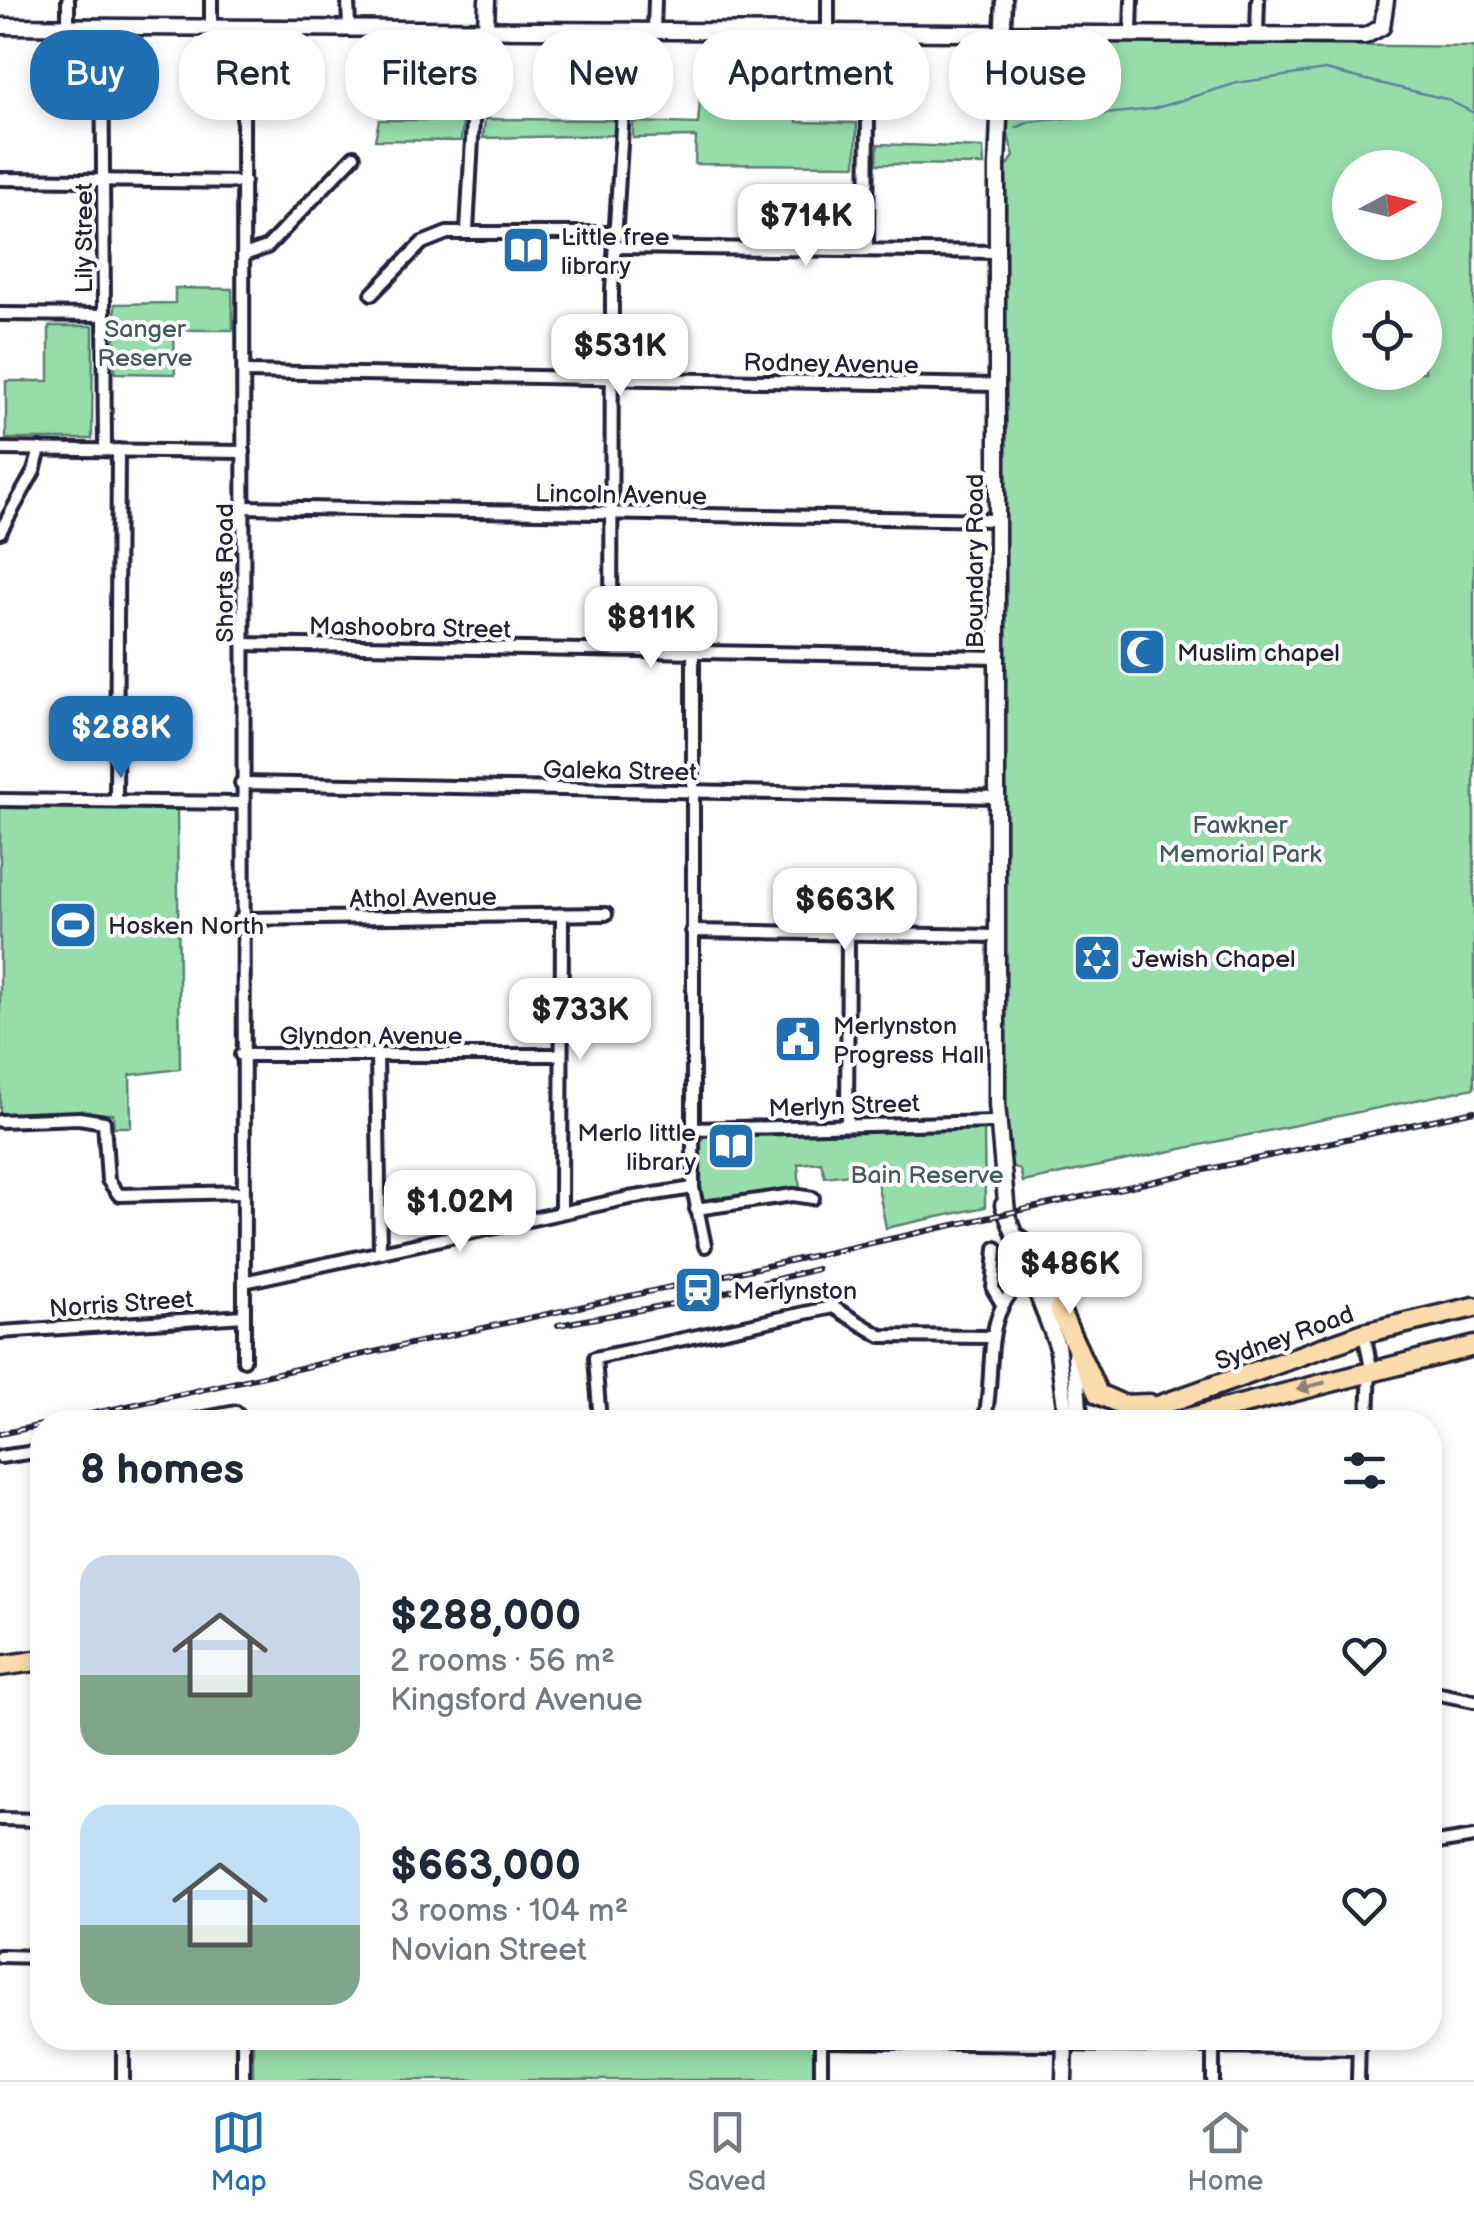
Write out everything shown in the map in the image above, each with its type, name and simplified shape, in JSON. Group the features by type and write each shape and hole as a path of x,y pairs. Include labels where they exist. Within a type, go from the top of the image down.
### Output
{"highway":[{"name":"Sydney Road","path":"1152,1410 1364,1334 1474,1307"},
{"path":"1059,1309 1070,1324 1098,1394 1122,1405 1178,1402"},
{"name":"Sydney Road","path":"1219,1410 1474,1346"},
{"path":"0,1666 30,1662"}],"main road":[{"path":"482,29 486,0"},
{"name":"Boundary Road","path":"1002,30 1004,0"},
{"path":"1121,31 1366,36 1378,32 1385,20 1386,0"},
{"path":"0,26 628,30"},
{"name":"Boundary Road","path":"1000,120 996,386 997,1122 1008,1216 1036,1278 1062,1362 1066,1410"},
{"name":"Boundary Road","path":"1036,1278 1059,1309 1075,1357 1079,1410"},
{"path":"1064,2080 1065,2050"}],"street":[{"path":"68,0 68,26"},
{"path":"212,0 212,28"},
{"path":"348,0 348,28"},
{"path":"654,30 655,0"},
{"path":"828,0 828,30"},
{"path":"1131,31 1132,0"},
{"path":"1257,33 1258,0"},
{"name":"Lily Street","path":"102,27 105,450"},
{"name":"Shorts Road","path":"243,28 245,372 240,919 244,1360"},
{"path":"467,231 482,29"},
{"path":"611,650 611,378 623,120"},
{"path":"867,250 868,120"},
{"path":"244,255 267,247 354,156"},
{"path":"0,178 244,182"},
{"path":"372,294 428,239 467,231 616,233"},
{"path":"615,247 997,252"},
{"path":"0,314 102,315"},
{"name":"Rodney Avenue","path":"245,372 996,386"},
{"path":"0,449 244,452"},
{"path":"0,532 34,471 40,449"},
{"path":"116,801 118,450"},
{"name":"Lincoln Avenue","path":"244,506 997,520"},
{"name":"Mashoobra Street","path":"243,644 997,657"},
{"path":"693,652 693,1188 705,1246"},
{"name":"Galeka Street","path":"242,783 998,797"},
{"path":"0,800 241,803"},
{"path":"562,914 562,1212"},
{"name":"Athol Avenue","path":"240,919 606,914"},
{"path":"692,931 997,936"},
{"path":"848,933 848,1124"},
{"path":"377,1054 380,1252"},
{"name":"Glyndon Avenue","path":"241,1055 560,1055"},
{"path":"0,1121 80,1118 104,1122 108,1180 119,1195 242,1192"},
{"name":"Merlyn Street","path":"692,1129 833,1129 848,1124 997,1122"},
{"path":"244,1282 562,1212 693,1188"},
{"path":"696,1209 792,1195 813,1198"},
{"path":"996,1248 994,1292 1006,1299"},
{"path":"992,1410 991,1337 1006,1299 1036,1278"},
{"path":"599,1410 596,1358 833,1307 876,1335 991,1337"},
{"name":"Norris Street","path":"0,1332 244,1316"},
{"path":"1364,1334 1370,1371 1368,1410"},
{"path":"987,1410 990,1401"},
{"path":"0,1457 30,1453"},
{"path":"1442,1694 1474,1701"},
{"path":"0,1819 30,1820"},
{"path":"1442,1842 1474,1837"},
{"path":"0,1956 30,1957"},
{"path":"123,2080 124,2050"},
{"path":"242,2080 243,2050"},
{"path":"821,2050 821,2080"},
{"path":"1212,2080 1213,2050"},
{"path":"1358,2080 1359,2050"}],"green space":[{"name":"Fawkner Memorial Park","path":"1121,42 1474,47 1474,1088 1023,1182 1020,1170 1012,1166 1005,1106 1006,168 1014,156 1006,120 1121,120"},
{"path":"379,120 463,120 461,141 375,140"},
{"path":"485,120 615,120 614,135 483,138"},
{"path":"698,120 857,123 856,165 695,164 696,137 633,138 633,122 698,124"},
{"path":"878,144 983,148 984,165 877,164"},
{"name":"Sanger Reserve","path":"175,288 232,289 233,330 174,330 175,374 115,373 115,304 175,303"},
{"name":"Sanger Reserve","path":"49,326 93,326 92,439 6,439 6,381 49,381"},
{"path":"0,807 177,809 180,1069 130,1075 131,1127 114,1127 113,1114 0,1115"},
{"name":"Bain Reserve","path":"984,1129 985,1207 886,1228 875,1171 825,1177 821,1162 798,1164 800,1191 713,1204 701,1198 701,1141 706,1133 717,1137"},
{"path":"253,2050 818,2050 818,2080 253,2080"}],"waterway":[{"path":"1016,128 1029,122 1153,109 1237,83 1325,70 1446,99 1474,113"}],"railway":[{"path":"109,1410 1474,1111"},
{"path":"558,1325 694,1300 817,1269"},
{"path":"0,1434 30,1428"}],"place":[{"name":"Little free library","path":"526,250"},
{"name":"Muslim chapel","path":"1142,652"},
{"name":"Hosken North","path":"73,925"},
{"name":"Jewish Chapel","path":"1097,958"},
{"name":"Merlynston Progress Hall","path":"798,1039"},
{"name":"Merlo little library","path":"731,1146"},
{"name":"Merlynston","path":"698,1290"}]}
